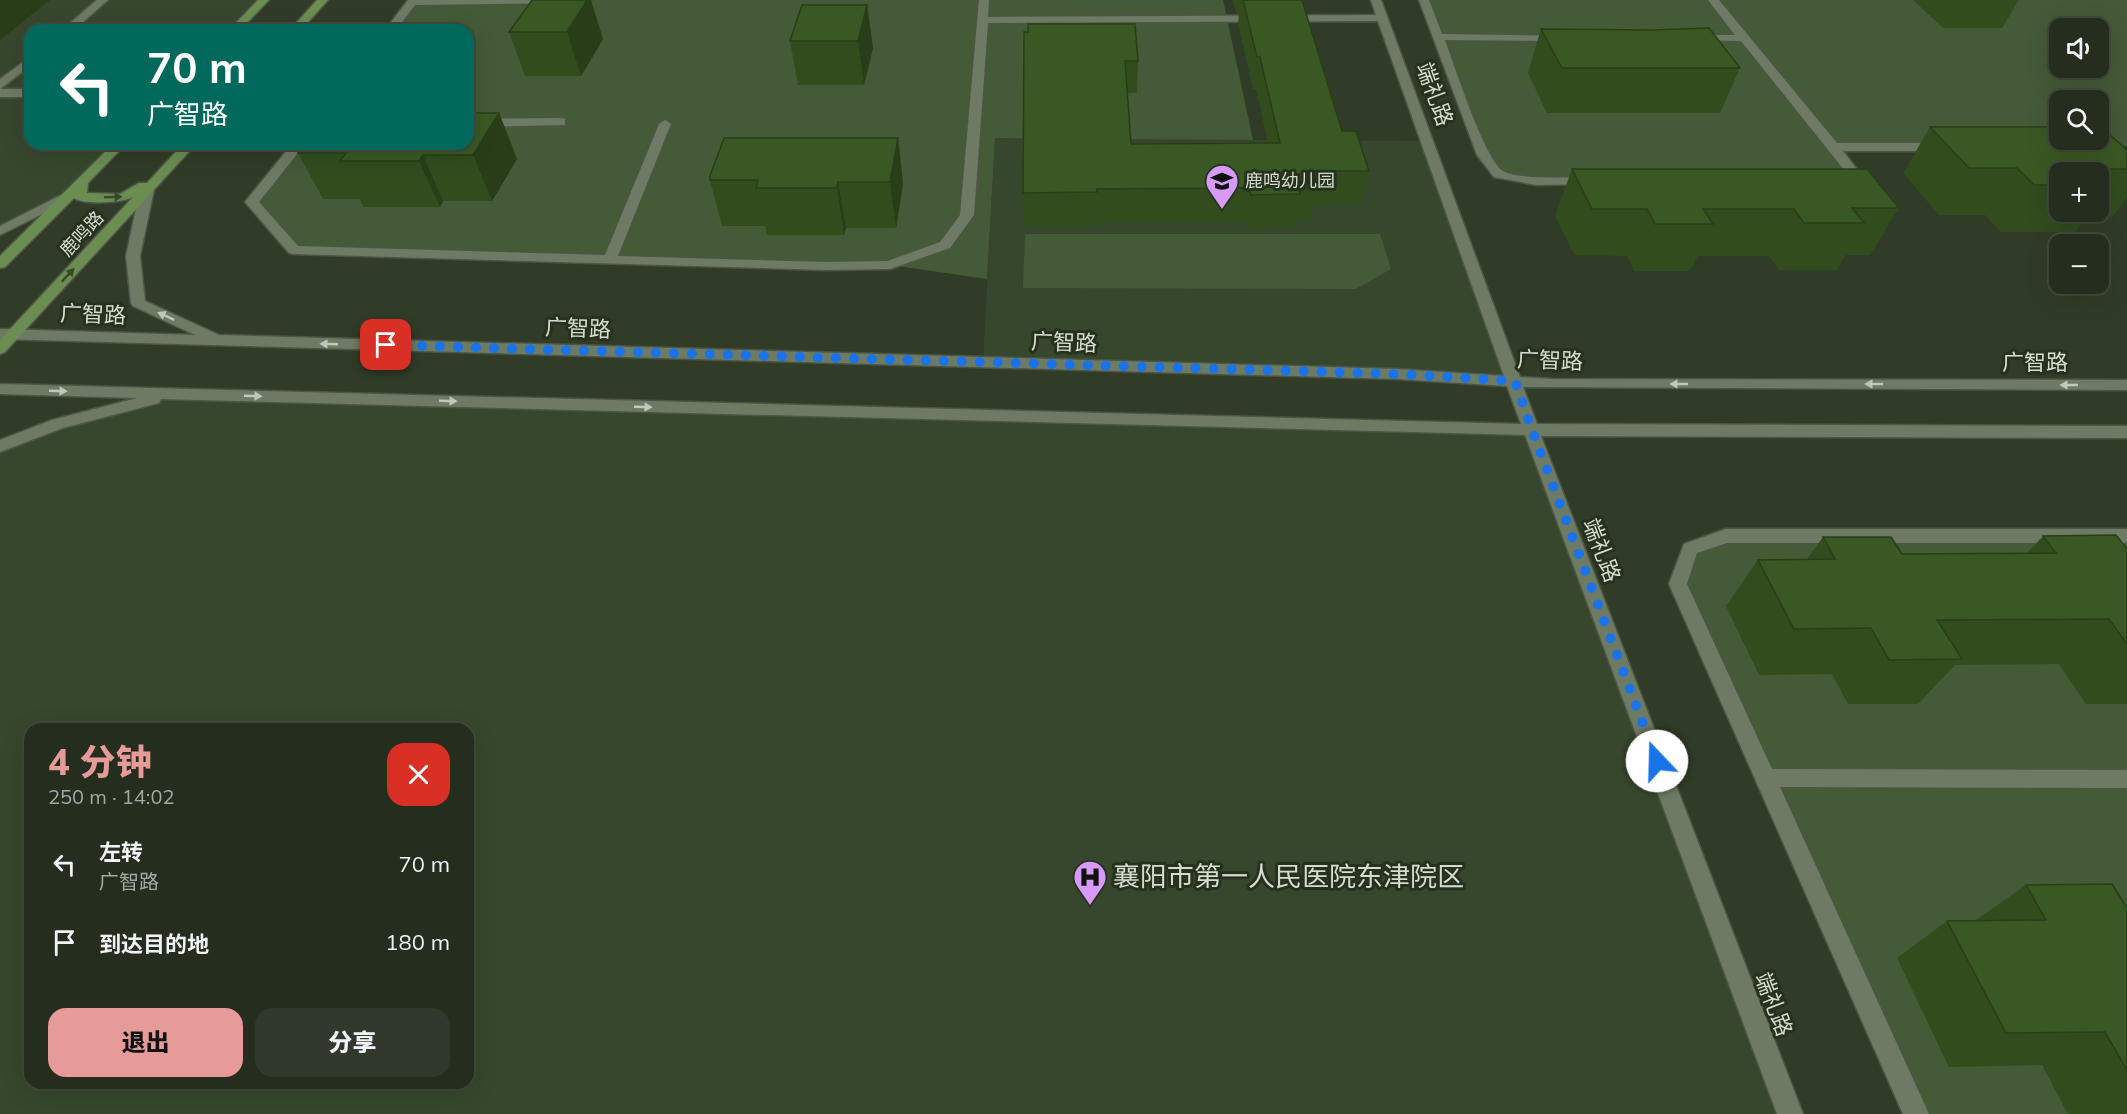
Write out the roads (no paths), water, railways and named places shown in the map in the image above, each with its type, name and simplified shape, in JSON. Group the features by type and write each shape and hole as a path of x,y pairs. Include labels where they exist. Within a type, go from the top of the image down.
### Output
{"main road":[{"path":"240,24 264,0"},
{"path":"301,24 323,0"},
{"name":"鹿鸣路","path":"0,264 114,150"},
{"name":"鹿鸣路","path":"0,349 7,334 184,150"},
{"path":"82,182 80,197 122,198 152,184"}],"street":[{"path":"74,24 103,0"},
{"path":"395,24 414,1 576,0"},
{"path":"294,150 252,202 294,250 827,266 890,265 945,245 966,215 984,0"},
{"name":"端礼路","path":"1376,0 1532,430 1790,1114"},
{"path":"1424,0 1483,155 1499,174 1536,181 1608,181"},
{"path":"1713,0 1859,180 1835,180"},
{"path":"983,20 1382,18"},
{"path":"1438,38 1580,38"},
{"path":"1686,38 1744,38"},
{"path":"0,85 24,65"},
{"path":"0,93 24,93"},
{"path":"474,123 561,122"},
{"path":"610,259 665,124"},
{"path":"1833,147 1950,147"},
{"path":"152,184 133,256 138,303 219,340"},
{"path":"0,231 68,196"},
{"name":"广智路","path":"7,334 1397,374 1552,384 2127,385"},
{"path":"0,389 1532,430 2127,432"},
{"path":"0,446 58,424 173,394"},
{"path":"1916,1114 1678,584 1690,549 1726,536 2127,536"},
{"path":"1765,778 2127,779"}],"place":[{"name":"鹿鸣幼儿园","path":"1222,210"},
{"name":"襄阳市第一人民医院东津院区","path":"1090,906"}]}
